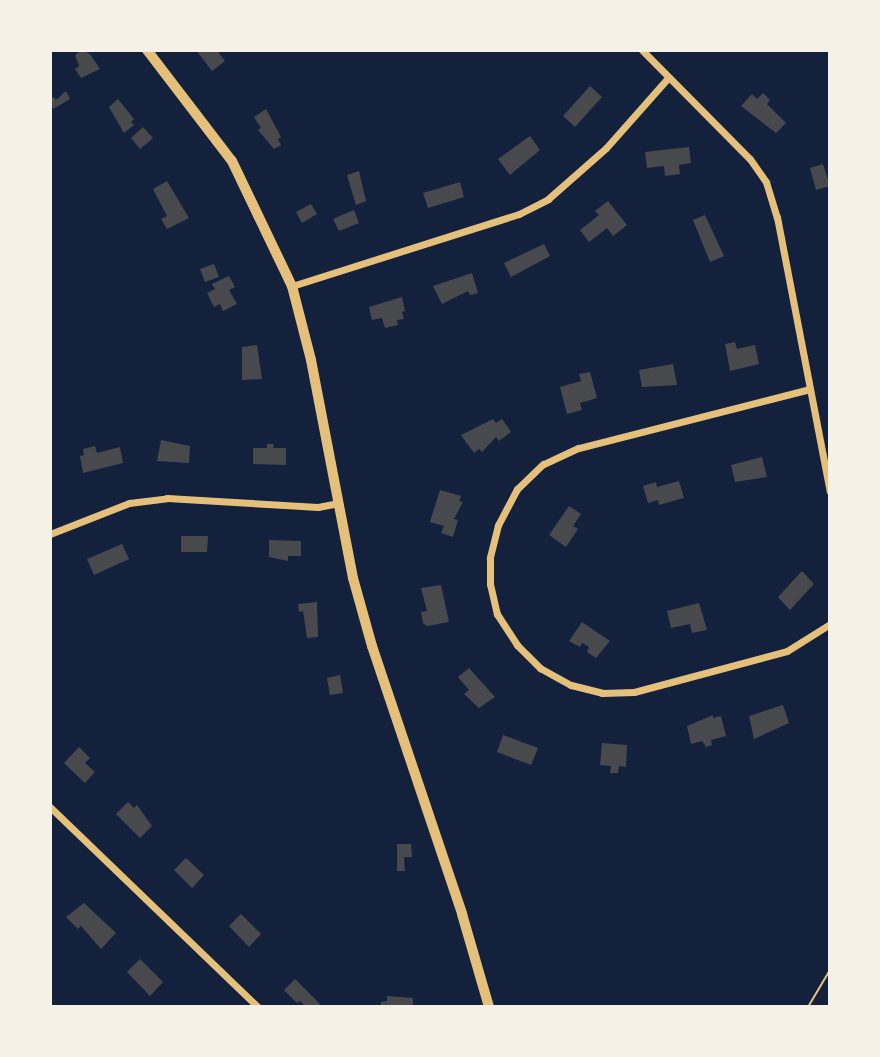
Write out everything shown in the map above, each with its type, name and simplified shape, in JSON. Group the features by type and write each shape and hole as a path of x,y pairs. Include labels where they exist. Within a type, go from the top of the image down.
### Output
{"main road":[{"path":"147,50 232,161 253,199 292,286 353,578 372,646 462,914 489,1007"}],"street":[{"path":"642,50 750,159 766,182 777,217 830,491"},
{"path":"292,286 519,214 548,199 606,148 668,78"},
{"path":"810,389 578,448 543,464 517,489 498,525 490,558 490,584 497,614 517,645 540,668 571,685 602,693 634,692 787,651 830,624"},
{"path":"50,534 129,503 167,498 318,507 339,503"},
{"path":"50,807 258,1007"}],"path":[{"path":"808,1007 830,970"}],"building":[{"path":"82,50 90,54 100,69 81,78 75,69 79,66 75,55"},
{"path":"196,50 217,50 225,61 212,71"},
{"path":"590,86 602,97 575,127 563,116"},
{"path":"66,91 70,99 53,109 50,99 54,97 56,100"},
{"path":"763,93 770,100 767,104 786,123 776,133 741,106 752,94 757,99"},
{"path":"118,99 134,119 131,122 134,125 124,133 109,107"},
{"path":"266,109 281,137 278,139 281,145 274,149 258,130 261,128 254,117"},
{"path":"143,127 153,138 140,149 131,138"},
{"path":"530,136 540,150 510,175 498,159"},
{"path":"689,147 691,163 679,165 680,174 665,176 664,166 647,168 645,152"},
{"path":"823,164 830,186 816,190 810,168"},
{"path":"359,171 366,201 356,205 347,175"},
{"path":"167,181 189,218 167,229 161,219 167,216 153,189"},
{"path":"460,182 464,197 428,208 423,193"},
{"path":"608,201 627,225 613,236 607,228 589,242 580,230 599,215 595,211"},
{"path":"311,204 317,214 302,223 296,212"},
{"path":"354,210 359,223 339,231 333,219"},
{"path":"705,215 724,256 710,262 693,220"},
{"path":"544,244 550,256 511,277 504,263"},
{"path":"214,264 219,277 205,282 200,269"},
{"path":"472,273 478,293 470,295 468,291 442,304 433,286"},
{"path":"229,276 235,287 229,290 237,304 223,311 220,304 214,307 207,293 215,289 212,284"},
{"path":"402,297 404,319 397,320 398,325 385,328 382,318 372,320 369,307"},
{"path":"735,342 737,349 755,345 759,364 730,371 725,344"},
{"path":"257,345 262,379 242,380 242,347"},
{"path":"673,364 677,385 642,387 639,370"},
{"path":"590,372 597,398 580,403 582,410 567,414 560,387 581,381 579,374"},
{"path":"493,419 496,423 502,419 511,432 499,441 496,437 482,452 479,449 474,453 461,435"},
{"path":"161,440 190,446 189,463 157,461"},
{"path":"267,444 274,444 273,448 286,448 286,465 253,464 253,448 267,448"},
{"path":"95,446 97,453 120,447 123,463 83,473 80,456 84,455 83,449"},
{"path":"762,457 767,477 735,482 731,465"},
{"path":"679,481 684,498 659,505 658,500 648,503 643,486 656,482 657,487"},
{"path":"440,490 461,496 459,501 463,502 454,519 458,520 453,537 441,533 444,526 430,522"},
{"path":"569,506 581,514 573,526 578,529 566,547 549,535"},
{"path":"181,536 208,536 207,552 181,552"},
{"path":"269,540 301,541 301,556 288,556 288,561 269,557"},
{"path":"122,544 129,559 94,575 87,559"},
{"path":"802,571 814,584 790,610 778,597"},
{"path":"441,585 449,622 427,626 423,623 421,612 427,611 421,588"},
{"path":"317,602 318,637 307,638 303,611 299,612 298,604"},
{"path":"699,603 707,630 692,633 690,624 671,628 667,611"},
{"path":"582,622 610,641 596,658 587,652 589,647 582,643 580,647 569,641"},
{"path":"469,668 495,697 479,708 464,694 469,690 458,677"},
{"path":"340,675 343,693 330,695 327,678"},
{"path":"783,705 789,723 754,739 749,716"},
{"path":"713,715 713,718 721,716 726,736 711,740 712,745 706,747 702,741 691,744 687,726"},
{"path":"503,735 538,748 531,765 497,752"},
{"path":"602,743 627,745 626,767 619,766 618,773 610,773 611,766 600,765"},
{"path":"79,747 90,758 85,763 95,772 85,783 64,763"},
{"path":"128,802 134,808 137,805 152,826 140,838 116,814"},
{"path":"397,844 411,844 412,857 404,857 405,871 397,871"},
{"path":"186,858 204,875 192,888 174,870"},
{"path":"84,903 116,933 101,949 81,926 78,929 66,917"},
{"path":"241,914 261,934 249,947 229,926"},
{"path":"140,959 163,982 150,996 127,972"},
{"path":"295,979 320,1004 318,1007 306,1007 300,1001 297,1003 284,990"},
{"path":"387,996 413,998 413,1007 381,1007"}]}
